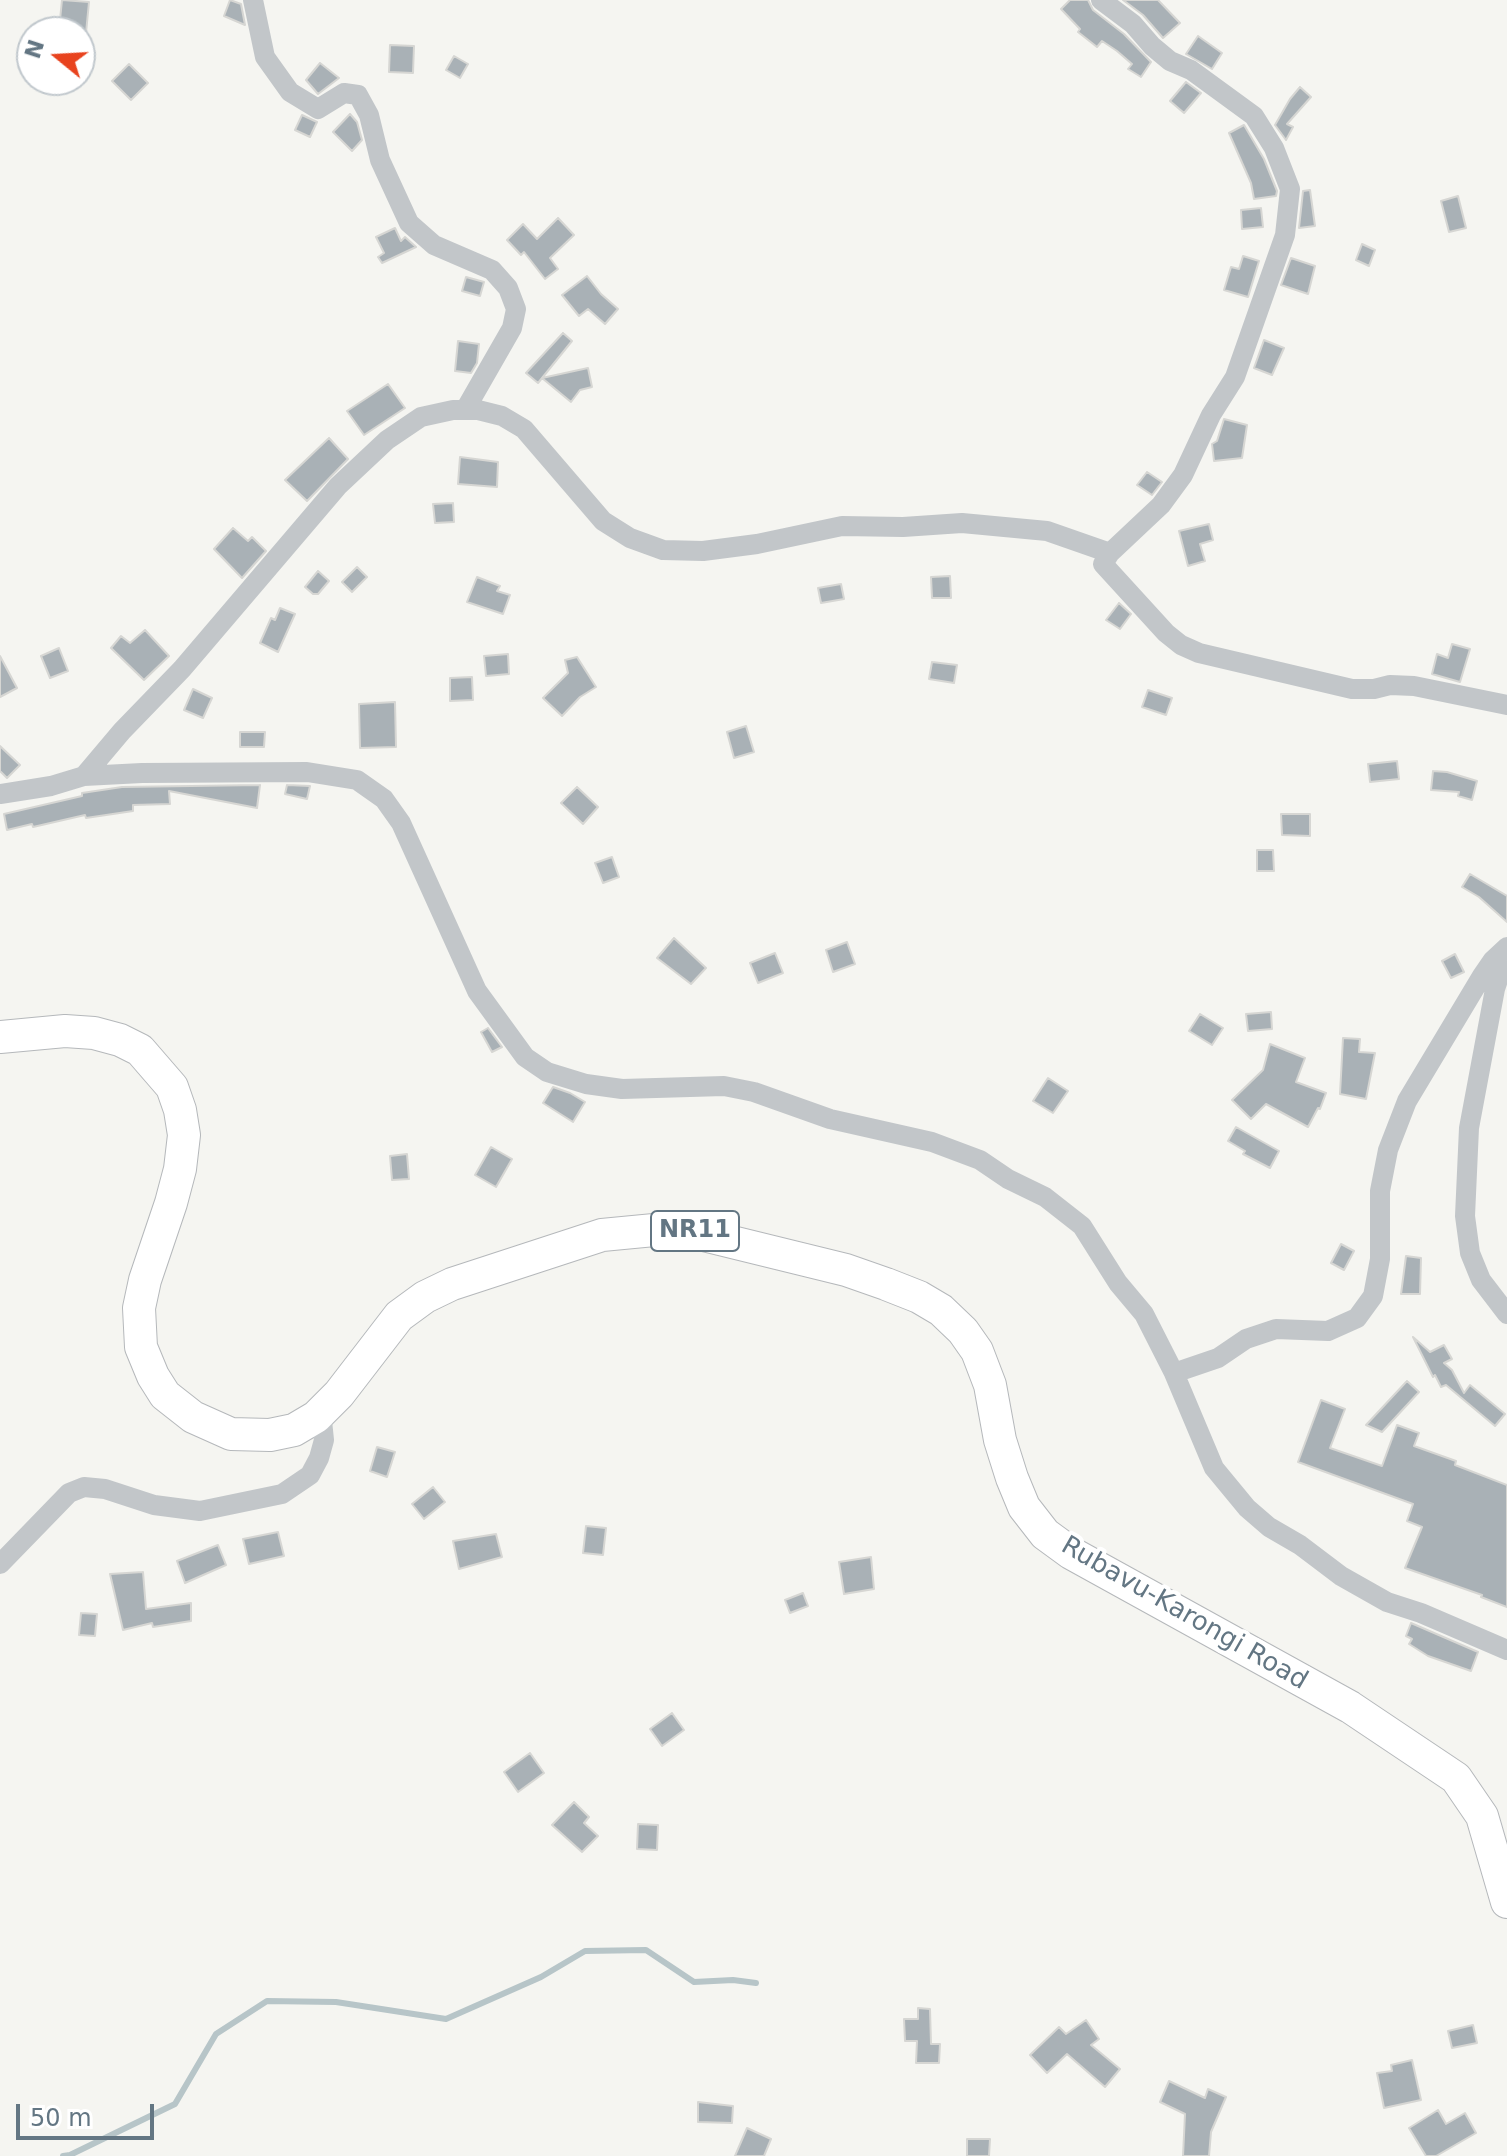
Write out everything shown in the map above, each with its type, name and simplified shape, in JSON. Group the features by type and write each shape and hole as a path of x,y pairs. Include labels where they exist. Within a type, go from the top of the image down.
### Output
{"highway":[{"name":"Rubavu-Karongi Road","path":"0,1037 65,1031 94,1033 120,1040 140,1050 172,1087 184,1135 180,1169 145,1280 139,1308 141,1347 165,1395 193,1417 231,1434 270,1435 294,1430 321,1411 363,1366 399,1316 425,1297 452,1284 602,1235 675,1228 846,1270 919,1297 941,1310 963,1331 977,1351 990,1385 1000,1440 1012,1478 1024,1507 1045,1534 1082,1559 1350,1707 1456,1778 1482,1816 1507,1902"}],"street":[{"path":"253,0 265,57 290,92 318,109 344,93 358,95 369,115 380,160 409,223 434,245 492,270 508,288 516,309 512,328 465,410"},
{"path":"1101,0 1133,24 1170,61 1191,70 1254,116 1274,148 1290,189 1285,235 1235,377 1211,415 1183,475 1161,505 1110,553 1103,564 1166,633 1181,645 1199,653 1352,689 1414,686 1507,705"},
{"path":"84,776 182,669 358,466 387,440 421,417 465,410 502,416 524,429 603,521 630,538 663,550 703,551 757,544 842,526 903,527 962,523 1047,531 1110,553"},
{"path":"0,794 51,786 84,776 142,773 307,772 357,780 384,799 401,823 477,991 525,1057 547,1072 586,1084 622,1089 724,1086 754,1092 830,1119 932,1142 980,1160 1054,1203 1082,1226 1118,1283 1144,1314 1174,1373 1214,1468 1247,1508 1269,1527 1300,1545 1341,1576 1387,1602 1421,1613 1507,1650"},
{"path":"1174,1373 1218,1358 1246,1339 1266,1332 1276,1329 1328,1331 1357,1318 1373,1296 1380,1259 1380,1191 1388,1150 1407,1101 1482,976 1493,960 1507,950"},
{"path":"1507,950 1495,989 1469,1128 1465,1216 1470,1253 1481,1280 1507,1314"},
{"path":"0,1564 69,1493 84,1487 105,1489 154,1505 200,1511 282,1494 310,1475 319,1458 324,1440 321,1411"}],"building":[{"path":"62,0 89,2 88,16 60,16"},
{"path":"230,0 241,4 245,25 224,16"},
{"path":"1070,0 1088,0 1093,10 1124,34 1151,62 1141,77 1128,69 1132,64 1117,51 1102,41 1097,47 1078,32 1080,29 1061,9"},
{"path":"1123,0 1158,0 1180,23 1163,38 1143,15"},
{"path":"1198,36 1222,53 1212,69 1186,54"},
{"path":"390,45 414,46 413,73 389,72"},
{"path":"454,56 468,64 460,78 446,70"},
{"path":"320,63 339,78 318,94 306,80"},
{"path":"129,64 148,83 131,100 112,81"},
{"path":"1186,82 1201,93 1184,113 1170,101"},
{"path":"1300,87 1311,97 1287,124 1293,127 1286,140 1275,125"},
{"path":"350,114 357,122 362,140 352,151 333,132"},
{"path":"302,115 317,122 310,137 295,130"},
{"path":"1244,125 1264,159 1277,191 1276,196 1254,199 1251,183 1229,133"},
{"path":"1310,190 1315,226 1299,228 1303,191"},
{"path":"1458,196 1466,228 1449,232 1441,201"},
{"path":"1261,208 1263,227 1242,229 1241,210"},
{"path":"558,218 574,235 550,258 558,269 545,279 524,252 521,255 507,240 523,224 537,239"},
{"path":"395,228 401,241 405,237 416,247 382,263 378,257 384,253 376,237"},
{"path":"1362,244 1375,250 1369,266 1356,260"},
{"path":"1243,256 1259,261 1248,297 1224,290 1231,267 1239,269"},
{"path":"1291,258 1315,266 1308,294 1281,285"},
{"path":"587,276 618,309 605,324 588,309 579,316 562,295"},
{"path":"466,277 484,282 480,296 462,291"},
{"path":"563,333 572,341 538,383 526,373"},
{"path":"1264,340 1284,348 1272,375 1254,368"},
{"path":"458,341 479,344 477,363 471,373 455,371"},
{"path":"588,368 592,387 580,390 571,402 542,378"},
{"path":"388,384 405,408 364,435 347,411"},
{"path":"1224,419 1247,425 1242,458 1214,461 1212,444 1217,441"},
{"path":"329,438 348,459 307,501 285,480"},
{"path":"460,457 498,462 497,487 458,484"},
{"path":"1147,472 1162,482 1152,495 1137,485"},
{"path":"453,503 454,522 435,523 433,504"},
{"path":"1209,524 1213,540 1200,544 1205,561 1188,566 1179,531"},
{"path":"233,528 248,541 252,537 266,551 242,578 214,549"},
{"path":"357,567 367,577 352,592 342,582"},
{"path":"318,571 329,581 318,594 313,594 305,587"},
{"path":"950,576 951,598 932,598 931,577"},
{"path":"477,577 500,586 497,591 510,595 503,614 467,602"},
{"path":"841,584 844,599 821,603 818,588"},
{"path":"1119,603 1131,614 1120,629 1106,620"},
{"path":"280,608 295,614 278,652 260,643 271,618 275,620"},
{"path":"145,630 169,656 144,680 111,648 121,636 130,643"},
{"path":"1452,644 1470,649 1460,682 1432,674 1437,654 1448,658"},
{"path":"59,648 68,671 50,678 41,656"},
{"path":"508,654 509,674 486,676 484,656"},
{"path":"0,656 17,688 0,697"},
{"path":"577,657 596,687 580,697 562,716 543,698 568,673 565,660"},
{"path":"932,662 957,665 954,683 929,679"},
{"path":"472,677 473,700 450,701 450,678"},
{"path":"193,689 212,698 203,718 184,710"},
{"path":"1148,690 1172,698 1166,715 1142,707"},
{"path":"395,702 396,747 360,748 359,704"},
{"path":"746,726 754,752 734,758 727,732"},
{"path":"240,732 265,732 264,747 240,747"},
{"path":"0,746 20,765 7,778 0,771"},
{"path":"1397,761 1399,779 1370,782 1368,764"},
{"path":"1433,771 1477,781 1472,800 1458,796 1459,792 1431,790"},
{"path":"260,785 257,808 169,791 170,804 133,805 133,811 86,818 85,815 33,827 32,824 7,830 4,814 82,796 82,793 122,787"},
{"path":"287,785 310,786 307,799 285,794"},
{"path":"577,787 598,807 583,824 561,803"},
{"path":"1281,814 1310,814 1310,836 1282,835"},
{"path":"1257,850 1273,850 1274,871 1257,871"},
{"path":"612,857 619,877 603,883 595,863"},
{"path":"1470,874 1507,896 1507,922 1479,897 1462,887"},
{"path":"674,938 706,968 691,984 657,958"},
{"path":"847,942 855,964 833,972 826,950"},
{"path":"775,953 783,973 758,983 750,963"},
{"path":"1455,954 1464,972 1451,978 1442,961"},
{"path":"1271,1012 1272,1029 1248,1031 1246,1014"},
{"path":"1200,1014 1223,1028 1212,1045 1189,1031"},
{"path":"488,1028 502,1047 492,1052 481,1032"},
{"path":"1343,1038 1360,1039 1359,1052 1375,1053 1366,1099 1340,1094"},
{"path":"1270,1044 1305,1058 1296,1082 1326,1093 1308,1127 1266,1104 1251,1119 1232,1100 1263,1070"},
{"path":"1048,1078 1068,1091 1053,1113 1033,1101"},
{"path":"553,1087 585,1102 573,1122 543,1103"},
{"path":"1236,1127 1279,1151 1270,1168 1243,1154 1245,1151 1228,1141"},
{"path":"491,1147 512,1159 496,1187 475,1175"},
{"path":"407,1154 409,1179 392,1180 390,1156"},
{"path":"1341,1244 1354,1251 1344,1270 1331,1263"},
{"path":"1406,1256 1421,1258 1420,1294 1401,1294"},
{"path":"1413,1337 1430,1352 1444,1345 1452,1359 1444,1363 1452,1370 1464,1393 1470,1385 1505,1414 1495,1426 1446,1385 1441,1387"},
{"path":"1407,1381 1419,1392 1382,1432 1366,1425"},
{"path":"1321,1400 1345,1409 1330,1448 1382,1466 1397,1425 1419,1433 1414,1446 1456,1461 1455,1465 1507,1485 1507,1607 1405,1568 1422,1527 1407,1521 1413,1504 1298,1462"},
{"path":"377,1447 395,1452 387,1477 370,1471"},
{"path":"433,1487 445,1502 424,1519 412,1504"},
{"path":"586,1526 606,1528 603,1555 583,1553"},
{"path":"278,1532 284,1556 249,1564 243,1539"},
{"path":"496,1534 502,1557 459,1569 453,1541"},
{"path":"218,1545 226,1565 185,1583 177,1561"},
{"path":"871,1557 874,1589 844,1594 839,1562"},
{"path":"143,1572 146,1609 191,1603 191,1621 153,1627 152,1623 123,1630 110,1574"},
{"path":"803,1593 808,1606 790,1613 785,1600"},
{"path":"81,1613 97,1614 95,1636 79,1635"},
{"path":"1411,1623 1478,1652 1471,1671 1428,1656 1409,1644 1412,1639 1406,1636"},
{"path":"672,1713 684,1730 662,1746 650,1729"},
{"path":"530,1753 544,1773 518,1792 504,1772"},
{"path":"574,1802 589,1817 584,1823 598,1836 582,1852 552,1825"},
{"path":"638,1824 658,1825 657,1850 637,1849"},
{"path":"918,2008 930,2009 931,2044 940,2044 939,2063 916,2063 917,2041 905,2041 904,2019 918,2019"},
{"path":"1086,2020 1099,2039 1091,2045 1120,2069 1105,2087 1067,2054 1047,2073 1030,2055 1059,2027 1066,2034"},
{"path":"1473,2025 1477,2043 1452,2048 1448,2031"},
{"path":"1412,2060 1421,2100 1384,2108 1377,2073 1392,2071 1391,2065"},
{"path":"1169,2081 1205,2098 1208,2089 1226,2097 1211,2132 1209,2156 1183,2156 1185,2114 1160,2102"},
{"path":"698,2102 733,2106 732,2123 698,2122"},
{"path":"1438,2110 1446,2124 1465,2113 1476,2133 1436,2156 1426,2156 1409,2128"},
{"path":"747,2128 771,2139 764,2156 735,2156"},
{"path":"967,2139 990,2139 989,2156 967,2156"}],"waterway":[{"path":"63,2156 175,2104 216,2034 267,2001 336,2002 446,2019 541,1977 585,1951 646,1950 694,1982 733,1980 756,1983"}]}
